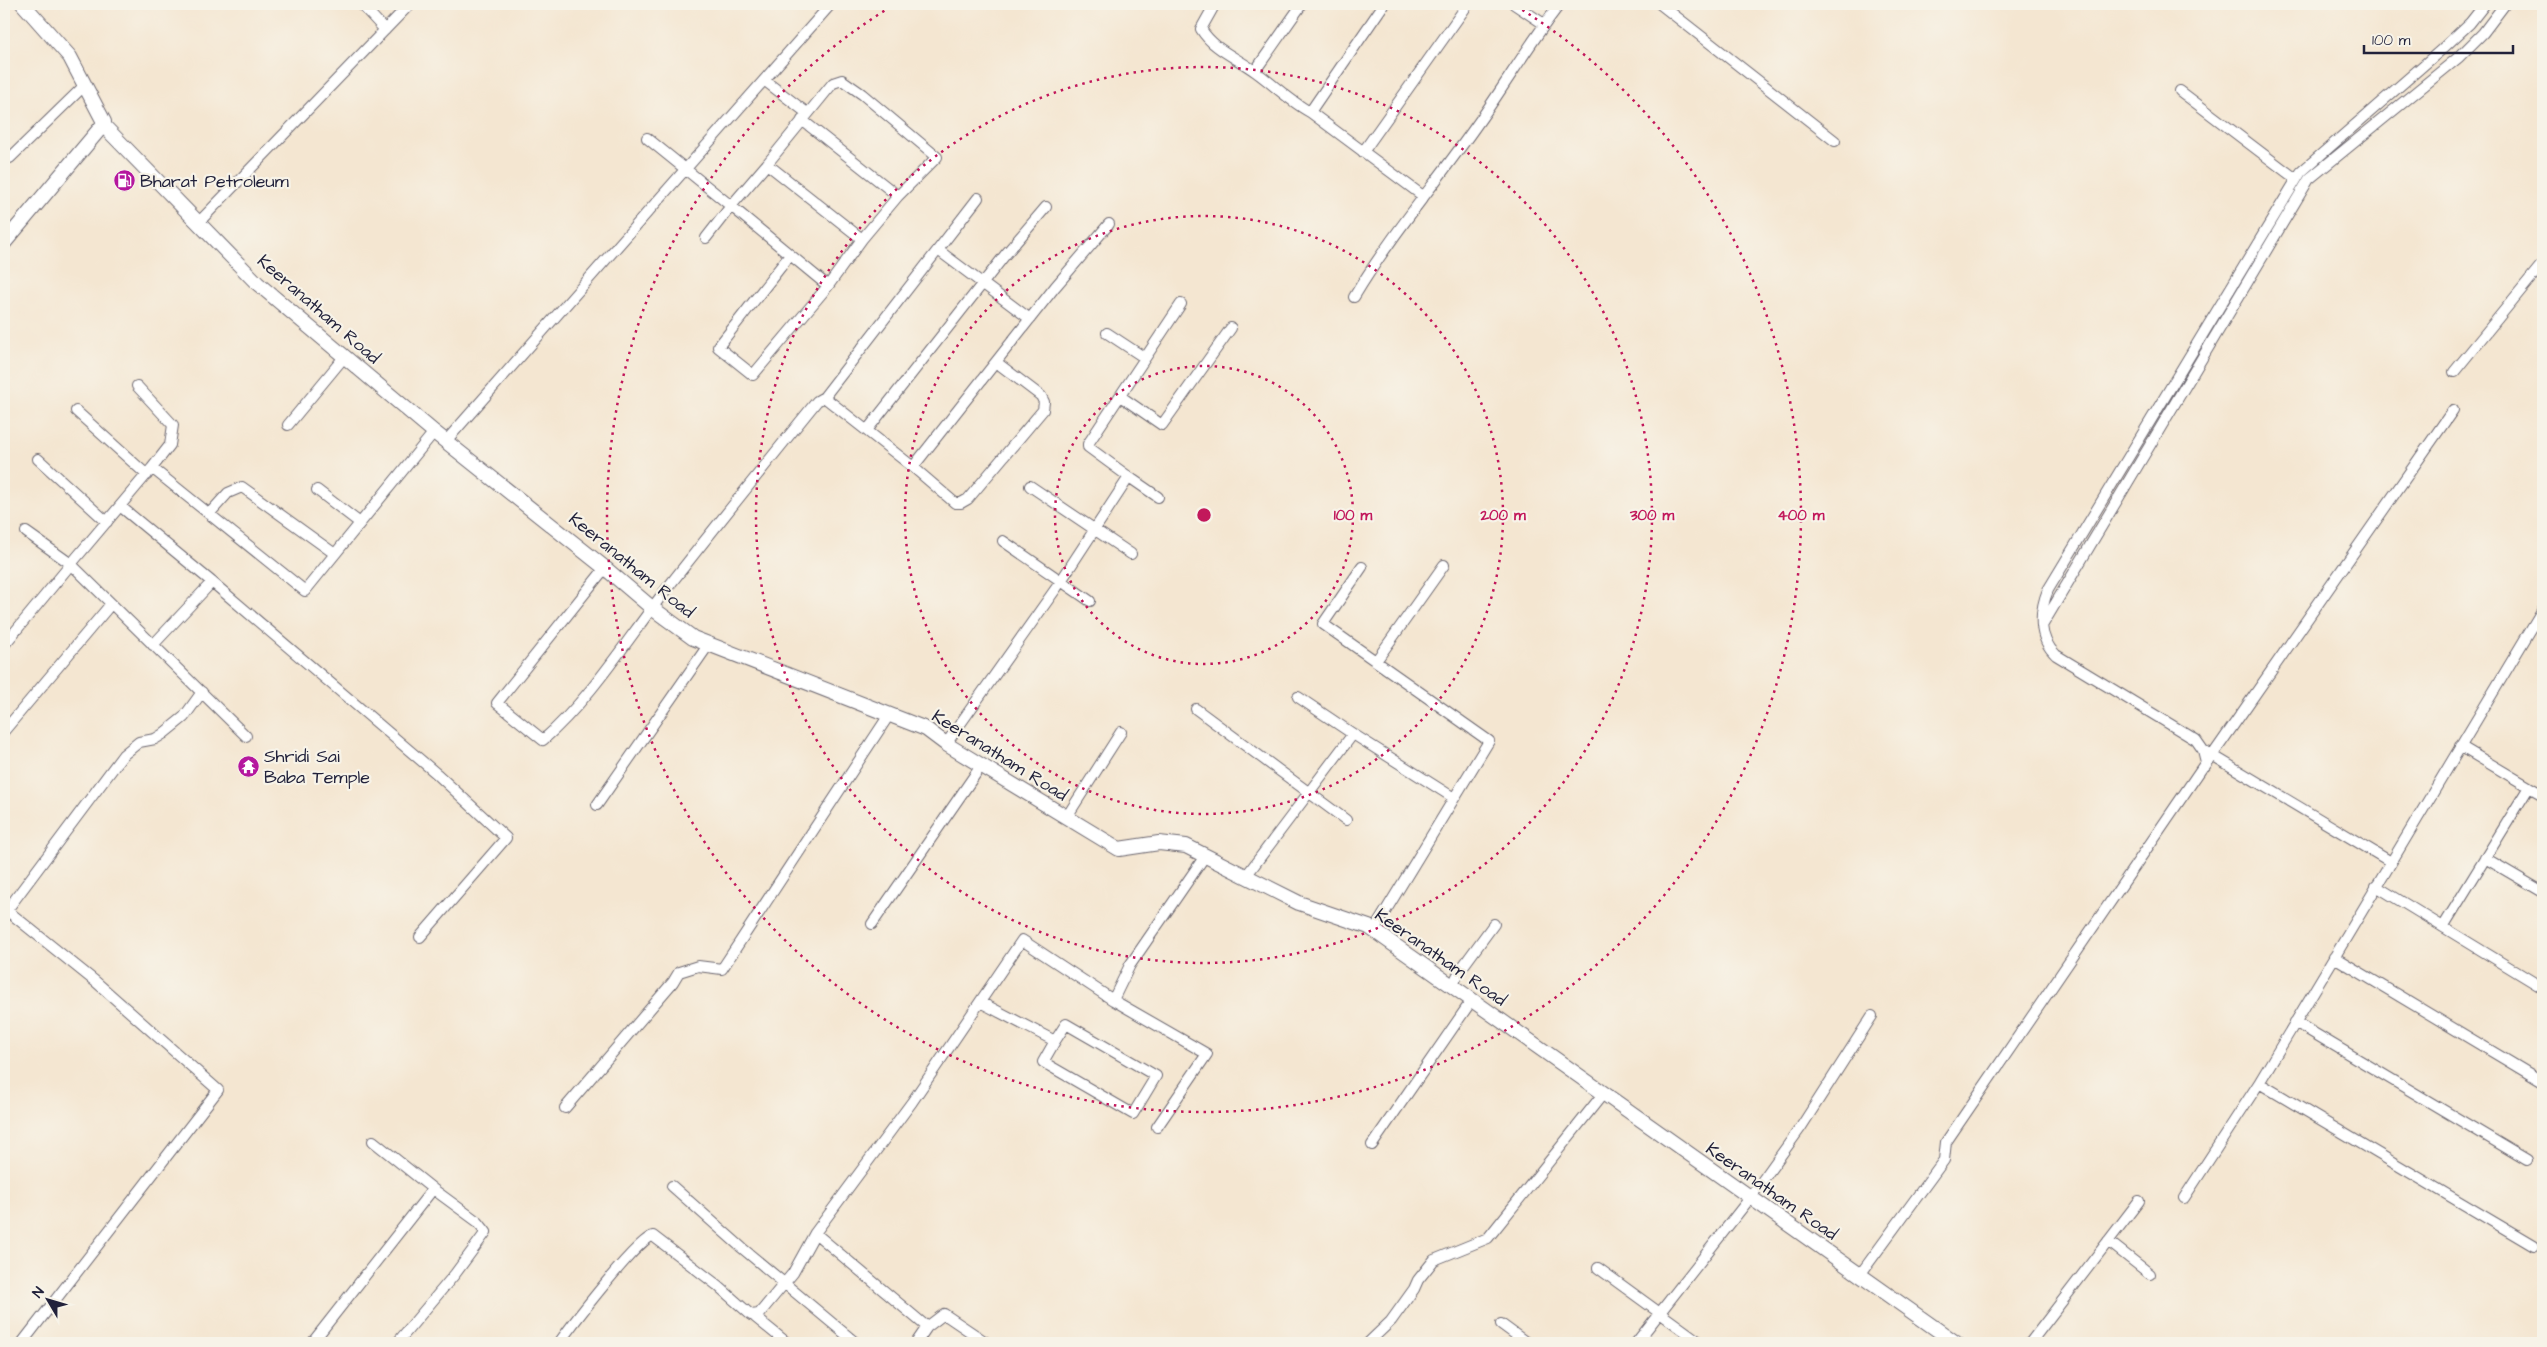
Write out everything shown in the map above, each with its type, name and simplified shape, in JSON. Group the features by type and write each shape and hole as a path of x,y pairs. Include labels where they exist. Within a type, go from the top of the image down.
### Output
{"street":[{"name":"Keeranatham Road","path":"24,4 70,57 104,122 103,125 257,282 434,432 605,568 652,608 694,638 926,729 981,766 1119,849 1158,843 1186,846 1299,902 1374,930 1956,1343"},
{"path":"361,4 385,30"},
{"path":"199,222 410,4"},
{"path":"446,441 831,4"},
{"path":"1215,4 1200,29 1208,40 1255,71 1296,104 1310,112 1423,196"},
{"path":"1255,71 1302,4"},
{"path":"1310,112 1384,4"},
{"path":"1363,152 1468,4"},
{"path":"1514,4 1544,24"},
{"path":"1354,297 1376,260 1478,124 1544,24 1560,4"},
{"path":"1660,4 1835,141"},
{"path":"2391,862 2208,753 2196,740 2056,656 2048,648 2042,626 2042,605 2048,590 2296,179 2316,157 2441,50 2470,23 2485,4"},
{"path":"2042,626 2309,179 2458,57 2483,33 2505,4"},
{"path":"764,80 898,196"},
{"path":"706,238 804,116 833,83 842,80 862,94 937,157 898,196 862,239 828,286 753,375 718,347 790,255"},
{"path":"10,158 85,85"},
{"path":"2180,91 2296,179"},
{"path":"4,244 103,125"},
{"path":"647,138 828,286"},
{"path":"767,164 862,239"},
{"path":"605,568 497,704 543,740 556,728 604,672 652,608 817,401 824,397 978,198"},
{"path":"868,429 982,284 1046,207"},
{"path":"913,467 1030,319 1109,224"},
{"path":"938,250 1030,319"},
{"path":"2454,372 2543,263"},
{"path":"1158,497 1088,447 1181,304"},
{"path":"1120,396 1162,425 1231,328"},
{"path":"1107,334 1145,358"},
{"path":"288,425 344,356"},
{"path":"824,397 868,429 955,503 961,503 968,499 1043,410 1044,402 1041,396 996,362"},
{"path":"4,645 170,445 173,425 137,386"},
{"path":"1859,1276 1944,1160 1946,1142 2203,769 2208,753 2453,410"},
{"path":"76,411 149,472 210,514 305,591 434,432"},
{"path":"38,459 107,522"},
{"path":"946,744 1062,581 1129,477"},
{"path":"1030,486 1131,554"},
{"path":"210,514 228,493 242,487 335,554"},
{"path":"317,490 360,523"},
{"path":"120,506 437,774 454,792 466,799 506,838 420,937"},
{"path":"26,532 71,564 246,736"},
{"path":"1003,541 1090,601"},
{"path":"1376,662 1444,565"},
{"path":"1362,567 1323,624 1489,741 1374,930"},
{"path":"153,645 212,582"},
{"path":"4,731 111,604"},
{"path":"2184,1198 2259,1083 2543,609"},
{"path":"597,806 709,644"},
{"path":"22,1343 218,1090 96,982 6,909 123,756 139,742 155,739 164,734 184,717 202,692"},
{"path":"1298,697 1454,798"},
{"path":"1196,709 1346,820"},
{"path":"565,1108 673,982 679,972 698,966 722,969 890,715"},
{"path":"1066,818 1121,732"},
{"path":"1246,876 1353,734"},
{"path":"2460,746 2543,795"},
{"path":"872,924 981,766"},
{"path":"2443,927 2529,786"},
{"path":"1112,1000 1130,965 1205,856"},
{"path":"2485,858 2543,892"},
{"path":"2376,886 2543,988"},
{"path":"1452,986 1461,969 1494,924"},
{"path":"755,1316 793,1273 815,1233 912,1102 1022,940 1112,1000 1207,1054 1157,1127"},
{"path":"2334,957 2543,1082"},
{"path":"1372,1146 1472,1000"},
{"path":"980,1002 1056,1041"},
{"path":"1636,1343 1750,1198 1801,1127 1872,1016"},
{"path":"2295,1022 2527,1160"},
{"path":"1066,1024 1156,1076 1133,1114 1042,1062 1056,1041 1066,1024"},
{"path":"2259,1083 2534,1246"},
{"path":"1368,1343 1391,1321 1418,1280 1434,1260 1488,1238 1603,1094"},
{"path":"374,1141 433,1189 478,1222 486,1232 455,1274 397,1343"},
{"path":"672,1186 742,1248 856,1343"},
{"path":"312,1343 433,1189"},
{"path":"2030,1343 2139,1201"},
{"path":"815,1233 927,1327"},
{"path":"559,1343 633,1250 648,1236 652,1236 671,1248 787,1343"},
{"path":"2108,1241 2150,1274"},
{"path":"1598,1268 1701,1343"},
{"path":"916,1343 927,1327 944,1314 987,1343"},
{"path":"1502,1324 1526,1343"}],"place":[{"name":"Bharat Petroleum","path":"124,181"},
{"name":"Shridi Sai Baba Temple","path":"248,766"}]}
